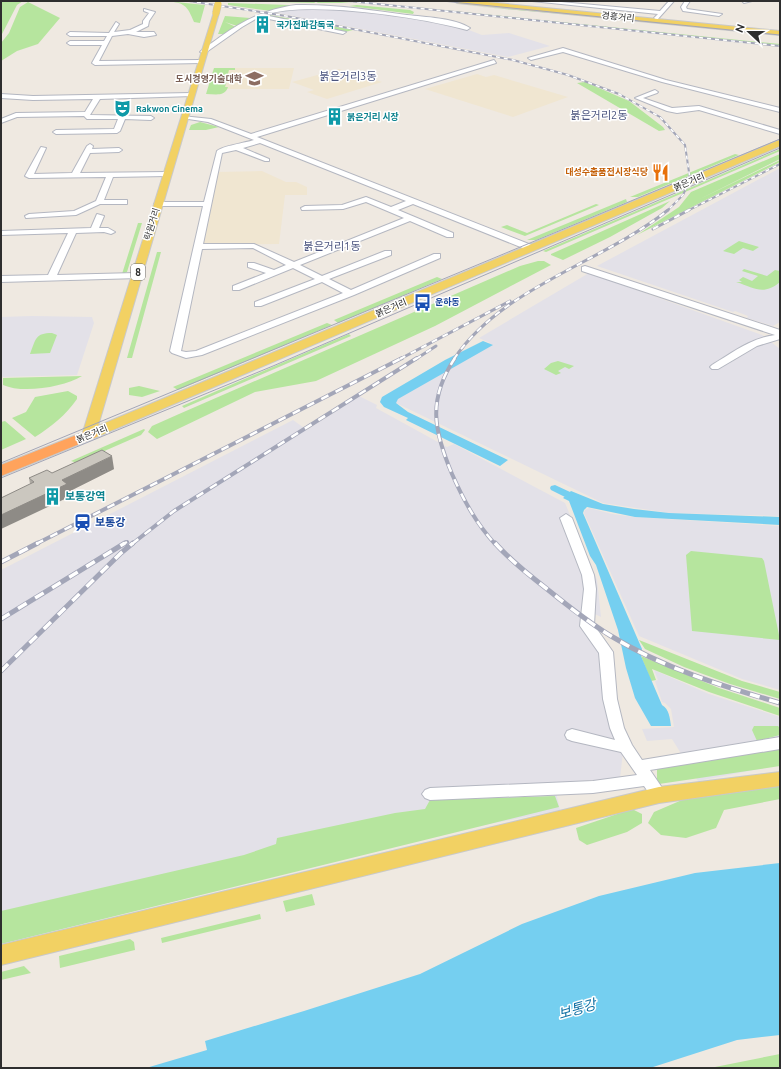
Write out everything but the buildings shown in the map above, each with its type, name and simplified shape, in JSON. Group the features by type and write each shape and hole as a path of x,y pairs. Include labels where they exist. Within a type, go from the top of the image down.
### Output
{"highway":[{"name":"붉은거리","path":"1,471 89,435"}],"main road":[{"name":"경흥거리","path":"457,1 780,33"},
{"name":"락원거리","path":"89,435 190,95 216,13 218,2"},
{"name":"붉은거리","path":"89,435 780,143"},
{"path":"1,955 141,919 338,874 654,787 780,779"}],"street":[{"path":"534,1 564,2 661,14"},
{"path":"655,21 672,1"},
{"path":"688,1 683,7 685,10 719,14"},
{"path":"203,52 258,16 292,7 350,9 449,22 467,28"},
{"path":"70,34 127,32 142,28 146,25 146,21 152,12 146,10"},
{"path":"150,16 156,16"},
{"path":"258,16 343,32"},
{"path":"116,24 94,63 200,62"},
{"path":"127,32 138,35 155,32 142,28"},
{"path":"70,43 106,43"},
{"path":"531,58 563,50 670,82 780,110"},
{"path":"252,136 494,62"},
{"path":"655,92 638,98 677,111 691,107 699,108 780,132"},
{"path":"1,96 33,98 190,95"},
{"path":"87,114 98,96"},
{"path":"1,121 16,115 87,114 87,117 151,118"},
{"path":"184,117 202,118 252,136 531,248"},
{"path":"56,132 117,131 122,118"},
{"path":"81,132 86,124"},
{"path":"262,140 237,148 223,149 219,152 175,351 183,355 199,353 351,293 438,256"},
{"path":"43,148 29,176 167,174"},
{"path":"75,175 89,148 119,150"},
{"path":"237,148 267,160"},
{"path":"99,202 110,175"},
{"path":"305,208 343,207 366,199 450,235"},
{"path":"392,210 414,201"},
{"path":"29,216 76,213 99,202 124,202"},
{"path":"158,204 208,204"},
{"path":"58,231 64,214"},
{"path":"94,230 100,216"},
{"path":"236,288 411,218"},
{"path":"1,233 58,231 73,232 94,230 105,230 111,232"},
{"path":"51,278 73,232"},
{"path":"197,247 254,246 351,293"},
{"path":"258,304 388,253"},
{"path":"251,264 274,273"},
{"path":"585,269 780,335"},
{"path":"1,279 136,276"},
{"path":"715,367 760,341 780,335"},
{"path":"566,518 588,575 590,589 587,626 589,632 606,652 610,699 617,728 626,748 654,787"},
{"path":"572,735 626,748"},
{"path":"640,766 780,743"},
{"path":"430,794 593,787 654,787"}],"shaded area":[{"path":"296,7 350,9 453,24 482,35 509,33 550,46 508,57 273,12"},
{"name":"도시경영기술대학","path":"223,68 294,68 289,89 216,89"},
{"path":"339,69 382,82 327,99 307,92 314,90 292,82"},
{"path":"477,74 486,77 494,75 568,97 513,117 425,89"},
{"path":"780,168 780,322 773,326 747,318 748,316 735,311 733,312 597,266"},
{"path":"262,171 286,182 296,182 307,187 307,195 285,195 279,244 200,245 216,172"},
{"path":"589,273 762,335 780,349 780,516 670,513 603,503 392,401 490,343 479,338"},
{"path":"1,317 92,317 94,323 77,375 1,377"},
{"path":"359,396 377,405 376,408 447,447 454,444 565,503 597,580 601,617 586,610 600,647 623,752 620,778 554,783 560,810 1,923 1,570 293,420 307,430"},
{"path":"589,508 612,514 635,517 780,526 780,690 742,679 639,636 584,513 585,510"},
{"path":"654,670 709,694 780,717 780,765 698,781 672,739 647,741 642,729 674,727 671,709 662,702 655,681 658,680"}],"green space":[{"path":"1,1 23,1 17,5 1,36"},
{"path":"166,1 205,5 200,23 194,22 187,8 181,4"},
{"path":"228,1 330,1 352,3 314,3"},
{"path":"352,1 780,44 780,45"},
{"path":"28,2 60,18 38,44 17,51 1,61 1,43 9,33 20,7"},
{"path":"228,3 320,6 271,11 228,5"},
{"path":"357,5 410,10 414,12 413,14 349,6"},
{"path":"477,5 641,21 471,6 508,9"},
{"path":"264,14 353,30 345,32 261,16"},
{"path":"225,16 250,18 237,26 225,22 236,27 226,34 218,34"},
{"path":"214,68 235,68 235,70 229,70 227,77 211,77"},
{"path":"210,81 227,81 225,87 228,87 227,90 222,94 206,94"},
{"path":"585,82 629,101 665,130 659,131 577,83"},
{"path":"200,122 219,127 206,130 189,130 191,125"},
{"path":"780,149 780,151 546,252 543,251"},
{"path":"735,154 739,155 638,197 630,197"},
{"path":"780,154 780,159 700,199 780,160 780,162 637,235 679,207 691,192"},
{"path":"626,199 627,202 536,240 527,240"},
{"path":"670,201 662,208 610,237 563,260 551,255 551,254"},
{"path":"596,204 599,205 525,236 501,227 507,225 527,233"},
{"path":"138,223 142,223 127,272 122,274"},
{"path":"739,241 759,247 753,251 743,248 734,254 723,251"},
{"path":"157,252 161,252 132,358 127,358"},
{"path":"538,261 544,261 551,265 435,326 316,381 255,392 157,439 148,432 152,426 179,414 520,266"},
{"path":"744,269 767,276 775,270 780,271 780,282 769,289 759,290 736,282 742,282 739,280 743,277 752,281 758,276 742,271"},
{"path":"437,277 442,279 338,323 334,320"},
{"path":"327,323 332,325 178,390 173,387"},
{"path":"46,333 57,335 50,353 30,354 35,341 39,336"},
{"path":"349,334 351,336 184,408 182,406"},
{"path":"558,361 574,366 569,369 565,367 558,371 561,373 556,375 544,369 551,363"},
{"path":"82,376 65,383 43,388 21,389 3,385 3,378"},
{"path":"139,386 160,391 142,397 129,395 129,388"},
{"path":"68,391 77,396 77,399 58,420 35,437 12,418 26,412 35,397"},
{"path":"5,421 26,439 1,450 1,422"},
{"path":"144,429 145,430 141,435 77,463 71,461"},
{"path":"691,551 762,558 764,561 780,640 692,631 686,555"},
{"path":"639,640 742,681 780,692 780,699 730,684 684,667 645,649"},
{"path":"641,656 719,688 780,708 780,716 709,692 652,669 656,680 651,681"},
{"path":"754,726 778,726 780,728 780,735 757,741 752,730"},
{"path":"780,749 780,766 659,784 657,779 657,769"},
{"path":"780,783 780,799 724,810 716,828 686,838 661,835 648,823 654,812 696,794"},
{"path":"555,796 559,807 1,944 1,911 244,855 276,844 277,838 395,813 425,809 430,800"},
{"path":"632,809 642,814 642,823 627,832 587,845 579,840 576,828"},
{"path":"312,894 315,905 286,912 283,901"},
{"path":"260,914 261,919 162,943 161,938"},
{"path":"130,939 134,942 135,950 60,968 59,956"},
{"path":"24,966 31,973 1,980 1,972"},
{"path":"780,1054 780,1068 710,1068"}],"water":[{"path":"483,341 493,345 398,399 396,403 408,412 508,460 500,466 406,420 408,418 384,407 380,402 382,397 445,360"},
{"path":"571,491 603,504 634,509 669,513 780,517 780,525 635,517 587,507 584,510 583,513 642,649 641,656 662,705 668,711 671,726 651,726 635,698 626,668 618,630 596,565 590,556 569,501 563,498"},
{"path":"780,863 780,1035 737,1040 650,1068 146,1068 207,1050 205,1041 420,974 522,924 599,896 695,873"}],"waterway":[{"path":"555,488 579,500"}],"tram line":[{"path":"442,1 780,35"},
{"path":"1,463 780,139"},
{"path":"1,478 273,366 780,148"}],"railway":[{"path":"189,1 286,16 513,60 568,75 619,94 660,117 685,145 690,179 683,195 668,210"},
{"path":"349,1 780,46"},
{"path":"687,211 780,164"},
{"path":"454,359 474,334 498,313 525,294 642,229 668,210"},
{"path":"653,229 689,210"},
{"path":"400,359 510,301"},
{"path":"416,359 436,346"},
{"path":"36,544 402,358"},
{"path":"132,544 174,511 417,358"},
{"path":"455,358 446,373 440,388 437,402 436,416 441,444 461,493 476,520 495,544"},
{"path":"1,562 38,543"},
{"path":"1,619 125,543"},
{"path":"1,671 133,543"},
{"path":"495,543 520,567 570,608 603,631 631,647 651,658 693,675 780,703"}],"place":[{"name":"국가전파감독국","path":"263,25"},
{"name":"도시경영기술대학","path":"255,79"},
{"name":"Rakwon Cinema","path":"123,109"},
{"name":"붉은거리 시장","path":"334,117"},
{"name":"대성수출품전시장식당","path":"661,172"},
{"name":"운하동","path":"422,302"},
{"name":"보통강역","path":"52,496"},
{"name":"보통강","path":"82,522"}],"district":[{"name":"붉은거리3동","path":"348,76"},
{"name":"붉은거리2동","path":"599,115"},
{"name":"붉은거리1동","path":"332,246"}]}
